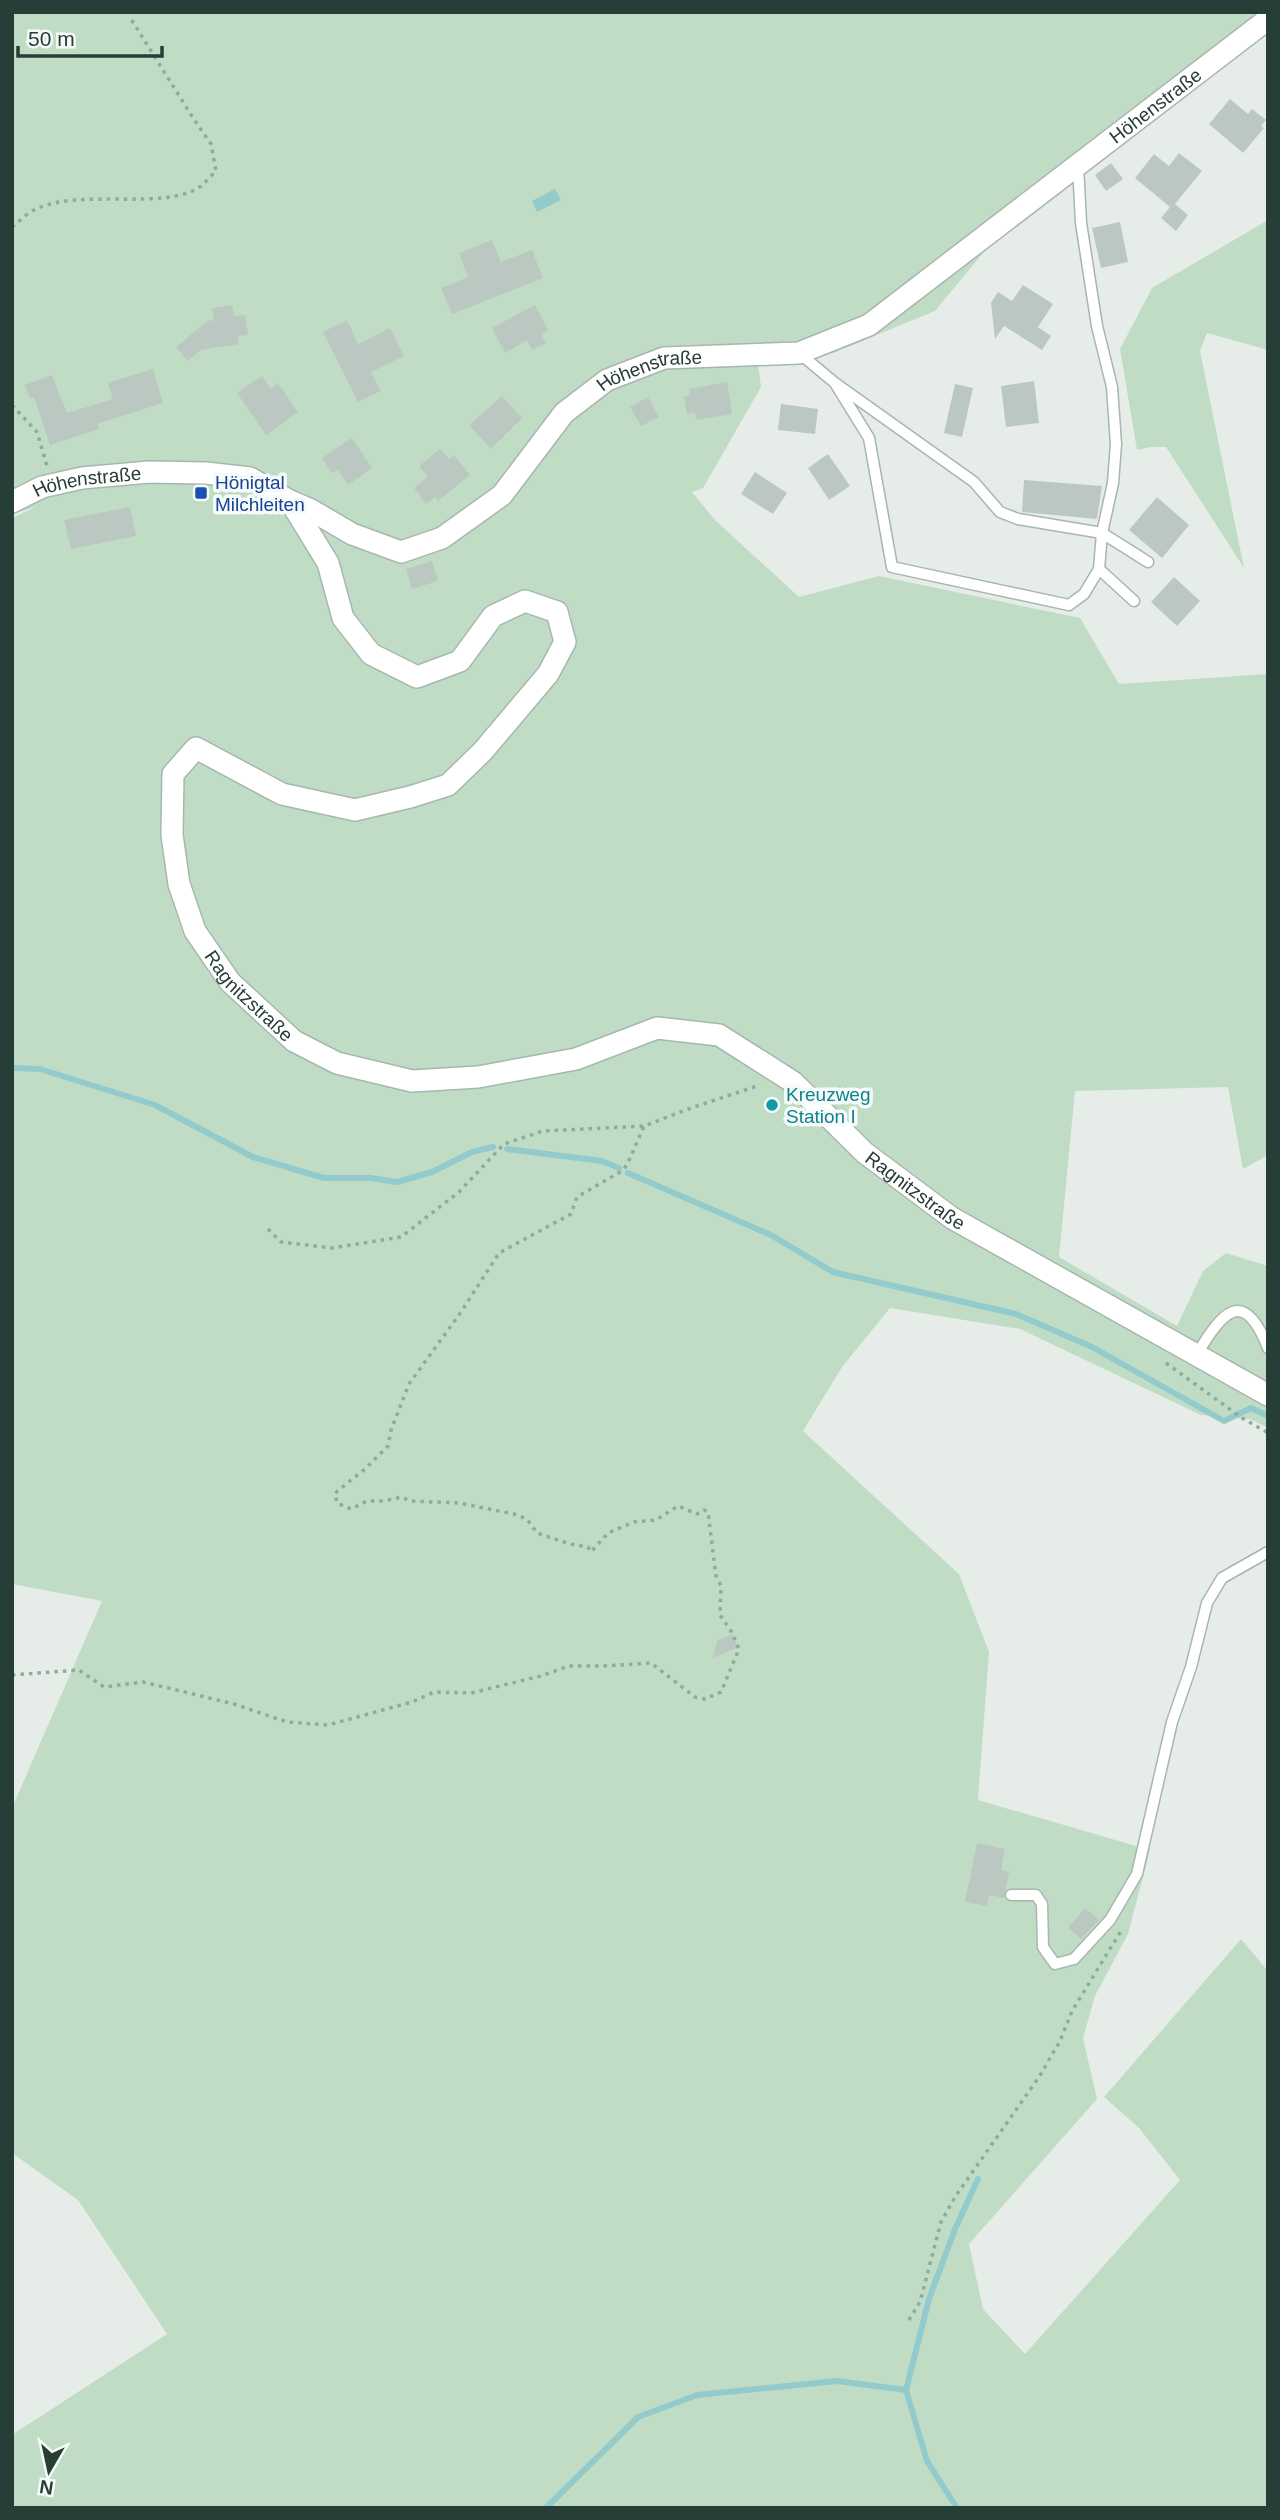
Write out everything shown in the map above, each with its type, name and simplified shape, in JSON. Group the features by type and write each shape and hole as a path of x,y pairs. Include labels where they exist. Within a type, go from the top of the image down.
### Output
{"main road":[{"name":"Höhenstraße","path":"12,502 42,487 82,478 149,472 206,473 250,478 352,534 401,552 442,538 502,495 564,413 607,380 664,358 799,353 869,325 1268,19"},
{"name":"Ragnitzstraße","path":"289,500 328,562 343,618 371,654 416,677 460,661 493,616 525,601 557,612 565,642 548,674 483,751 448,785 355,810 282,794 196,748 173,774 172,835 179,884 195,931 230,982 294,1041 337,1063 412,1081 478,1077 576,1059 657,1028 719,1035 793,1082 865,1153 952,1218 1268,1395"}],"lane":[{"path":"835,383 869,438 892,567 1069,606 1084,594 1099,569 1102,533 1113,483 1116,444 1112,387 1097,326 1082,223 1078,165"},
{"path":"799,353 835,383 974,482 1000,512 1018,519 1102,533 1148,562"},
{"path":"1099,569 1134,600"},
{"path":"1196,1354 1216,1322 1226,1315 1238,1312 1247,1313 1253,1318 1268,1348"},
{"path":"1011,1895 1036,1895 1042,1904 1043,1947 1055,1964 1074,1959 1110,1920 1136,1874 1172,1722 1191,1667 1207,1603 1222,1578 1268,1552"}],"path":[{"path":"12,227 35,210 67,201 172,197 199,188 216,170 211,144 131,19"},
{"path":"12,405 37,432 52,485"},
{"path":"268,1229 281,1242 332,1248 401,1237 458,1192 504,1144 543,1131 644,1126 767,1083"},
{"path":"12,1675 79,1670 104,1687 143,1682 234,1704 287,1722 328,1725 412,1702 434,1692 471,1692 541,1676 569,1665 603,1666 651,1662 695,1697 705,1699 721,1692 739,1649 732,1631 720,1615 721,1586 716,1576 708,1512 704,1510 696,1514 678,1506 656,1520 634,1522 608,1533 592,1552 588,1547 537,1533 527,1520 514,1514 459,1503 410,1501 402,1497 367,1501 351,1508 337,1503 335,1493 388,1447 391,1430 409,1384 499,1253 571,1214 577,1197 622,1171 644,1126"},
{"path":"1232,1412 1268,1433"},
{"path":"909,2320 920,2302 940,2222 1039,2077 1060,2041 1073,2011 1120,1936 1123,1924"}],"green space":[{"path":"12,12 1261,12 1040,184 935,311 833,353 758,362 761,387 703,488 692,492 714,519 799,597 879,576 1080,618 1119,684 1268,674 1268,1155 1243,1169 1228,1087 1075,1091 1059,1257 1177,1326 1203,1271 1226,1253 1268,1266 1268,1395 1235,1387 1268,1406 1268,1428 1250,1419 1201,1415 1020,1329 890,1308 842,1367 803,1431 959,1574 989,1652 978,1800 1150,1850 1128,1934 1095,1996 1083,2038 1097,2099 969,2244 983,2309 1025,2354 1180,2180 1139,2128 1104,2097 1241,1939 1268,1971 1268,2508 12,2508 12,2432 15,2433 167,2334 78,2200 12,2153 12,1808 102,1601 12,1584 12,518 36,507 12,514"},
{"path":"1268,220 1268,350 1207,333 1200,351 1244,568 1166,447 1137,450 1120,349 1152,288"}],"water":[{"path":"555,189 561,200 537,212 532,201"}],"building":[{"path":"1230,99 1248,114 1252,109 1266,120 1261,126 1264,128 1243,153 1209,124"},
{"path":"1179,153 1202,171 1175,204 1188,215 1176,231 1161,218 1170,207 1135,178 1154,154 1169,166"},
{"path":"1111,163 1123,179 1106,191 1095,175"},
{"path":"1120,222 1128,262 1101,268 1092,228"},
{"path":"492,240 501,262 532,250 543,278 452,314 441,288 468,277 459,253"},
{"path":"1023,285 1053,304 1038,327 1051,336 1042,350 1004,326 995,339 991,303 998,292 1012,301"},
{"path":"232,305 234,316 245,315 248,335 238,336 239,344 201,350 188,361 176,347 207,321 214,320 212,308"},
{"path":"535,305 548,330 541,334 546,343 532,350 527,340 505,353 492,328"},
{"path":"347,320 358,344 390,328 404,356 371,372 381,391 358,402 323,332"},
{"path":"153,369 163,403 97,424 99,429 50,445 34,397 30,399 25,385 52,375 67,413 113,399 108,383"},
{"path":"262,376 271,389 278,383 298,412 266,435 237,393"},
{"path":"1034,381 1039,423 1006,427 1001,386"},
{"path":"727,382 732,414 696,420 695,413 687,414 684,397 690,395 689,389"},
{"path":"955,384 973,388 962,437 944,433"},
{"path":"502,396 522,418 491,449 469,425"},
{"path":"648,397 659,417 641,426 630,407"},
{"path":"781,404 818,409 815,434 778,430"},
{"path":"352,438 372,468 348,485 338,470 332,473 322,458"},
{"path":"440,449 449,459 454,455 470,475 438,501 435,497 426,504 414,488 428,477 419,466"},
{"path":"828,454 850,486 829,500 808,468"},
{"path":"755,472 787,493 773,514 741,494"},
{"path":"1024,480 1102,486 1097,519 1022,512"},
{"path":"1157,497 1189,525 1162,558 1129,530"},
{"path":"130,507 136,536 71,549 64,520"},
{"path":"432,561 438,581 412,589 406,569"},
{"path":"1174,577 1200,601 1177,626 1151,602"},
{"path":"732,1634 738,1647 713,1658 717,1641"},
{"path":"977,1843 1005,1849 1001,1870 1009,1872 1004,1898 989,1895 987,1906 965,1902"},
{"path":"1085,1908 1099,1920 1081,1939 1068,1928"}],"waterway":[{"path":"12,1068 40,1069 155,1105 253,1157 324,1178 370,1178 397,1182 432,1172 472,1152 493,1147"},
{"path":"507,1149 602,1161 619,1168"},
{"path":"628,1173 771,1235 833,1272 1016,1314 1092,1347 1224,1421 1251,1408 1268,1416"},
{"path":"957,2508 927,2461 906,2390 929,2299 955,2229 978,2179"},
{"path":"546,2508 638,2417 697,2395 837,2381 906,2390"}],"place":[{"name":"Hönigtal Milchleiten","path":"201,493"},
{"name":"Kreuzweg Station I","path":"772,1105"}]}
